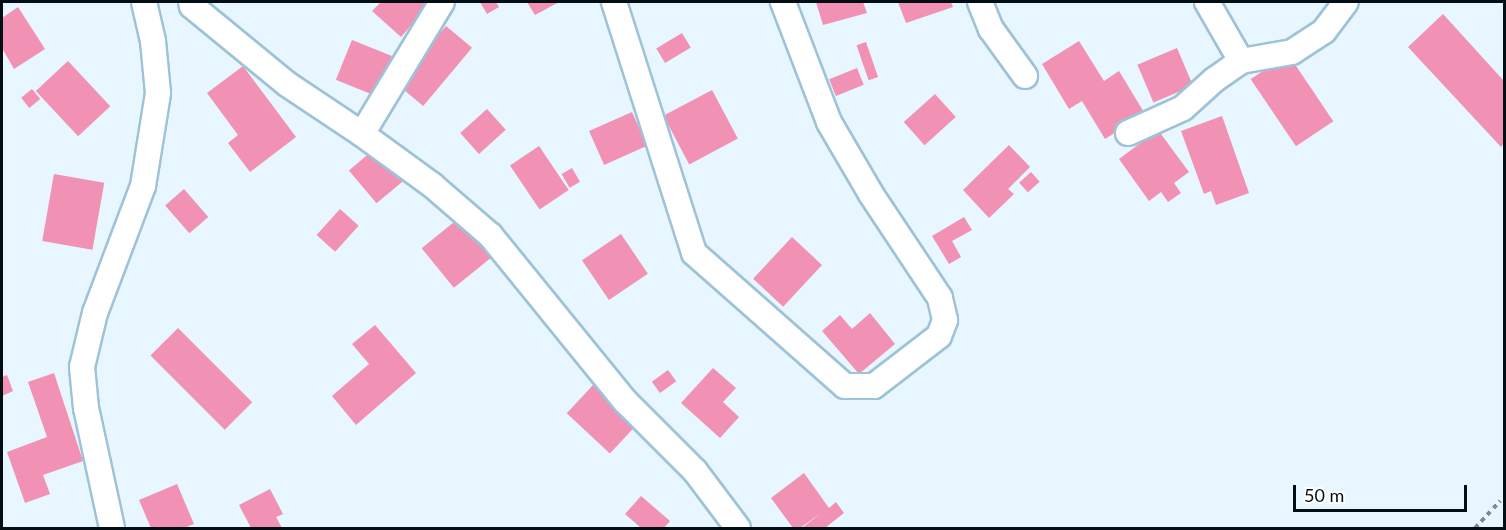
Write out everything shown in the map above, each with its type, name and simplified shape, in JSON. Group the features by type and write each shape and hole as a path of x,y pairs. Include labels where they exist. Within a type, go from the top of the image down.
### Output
{"street":[{"path":"112,528 86,408 82,367 95,313 143,186 158,93 153,41 144,2"},
{"path":"190,2 287,84 362,134 432,185 490,235 625,401 695,471 738,528"},
{"path":"362,134 442,2"},
{"path":"614,2 694,253 845,386 874,386 939,336 945,320 940,297 871,194 829,122 783,2"},
{"path":"980,2 991,29 1025,76"},
{"path":"1207,2 1241,61"},
{"path":"1128,133 1183,108 1214,80 1241,61 1292,52 1324,31 1346,2"}],"path":[{"path":"1475,528 1500,501"}],"building":[{"path":"381,2 431,2 401,37 372,11"},
{"path":"480,2 496,2 499,7 487,14"},
{"path":"527,2 559,2 535,15"},
{"path":"816,2 863,2 867,13 823,25"},
{"path":"898,2 951,2 953,7 906,23"},
{"path":"18,7 45,49 14,69 2,48 2,18"},
{"path":"1443,14 1504,81 1504,143 1501,147 1408,47"},
{"path":"446,26 472,48 423,106 397,84"},
{"path":"682,33 691,48 665,63 656,48"},
{"path":"352,40 392,56 376,96 336,80"},
{"path":"1079,41 1104,81 1119,71 1145,114 1105,139 1082,101 1069,109 1042,64"},
{"path":"866,42 878,77 869,80 857,45"},
{"path":"1177,48 1193,86 1153,103 1137,65"},
{"path":"1288,54 1333,121 1296,146 1251,79"},
{"path":"68,61 110,106 78,136 36,91"},
{"path":"243,66 296,137 250,172 228,143 238,135 207,93"},
{"path":"857,68 864,85 836,96 829,79"},
{"path":"32,89 40,99 29,108 21,98"},
{"path":"712,90 738,139 689,164 663,116"},
{"path":"935,94 956,117 925,145 904,122"},
{"path":"487,109 506,130 479,154 460,133"},
{"path":"632,112 647,146 604,165 589,131"},
{"path":"1222,116 1249,193 1216,205 1211,191 1204,194 1181,131"},
{"path":"1158,130 1189,172 1174,183 1181,193 1168,202 1161,192 1149,201 1119,159"},
{"path":"1009,145 1030,167 1008,189 1014,194 989,218 963,190"},
{"path":"378,146 406,179 377,203 349,170"},
{"path":"539,146 569,190 540,210 510,166"},
{"path":"572,168 580,182 570,188 562,174"},
{"path":"1031,172 1040,182 1028,192 1019,183"},
{"path":"54,174 104,183 92,250 42,241"},
{"path":"184,189 208,217 189,233 165,205"},
{"path":"340,209 359,226 335,252 317,235"},
{"path":"964,217 972,230 952,241 961,257 949,264 932,236"},
{"path":"459,218 491,258 454,288 422,248"},
{"path":"621,234 648,274 609,300 582,260"},
{"path":"792,237 822,265 783,307 753,279"},
{"path":"870,313 895,344 859,374 822,331 840,315 852,329"},
{"path":"375,325 416,373 356,425 332,396 369,364 352,344"},
{"path":"178,328 252,402 225,430 150,356"},
{"path":"713,368 736,388 723,402 739,417 720,438 681,403"},
{"path":"668,370 676,381 660,393 652,382"},
{"path":"54,373 83,461 43,475 50,494 25,503 7,452 47,437 28,382"},
{"path":"7,375 13,391 2,396 2,377"},
{"path":"594,384 637,424 610,453 567,413"},
{"path":"804,473 829,508 836,502 844,513 825,528 802,528 821,513 800,528 793,528 771,498"},
{"path":"177,484 194,524 184,528 151,528 139,500"},
{"path":"270,489 283,514 276,517 282,528 251,528 239,505"},
{"path":"641,496 670,521 664,528 641,528 625,514"}]}
